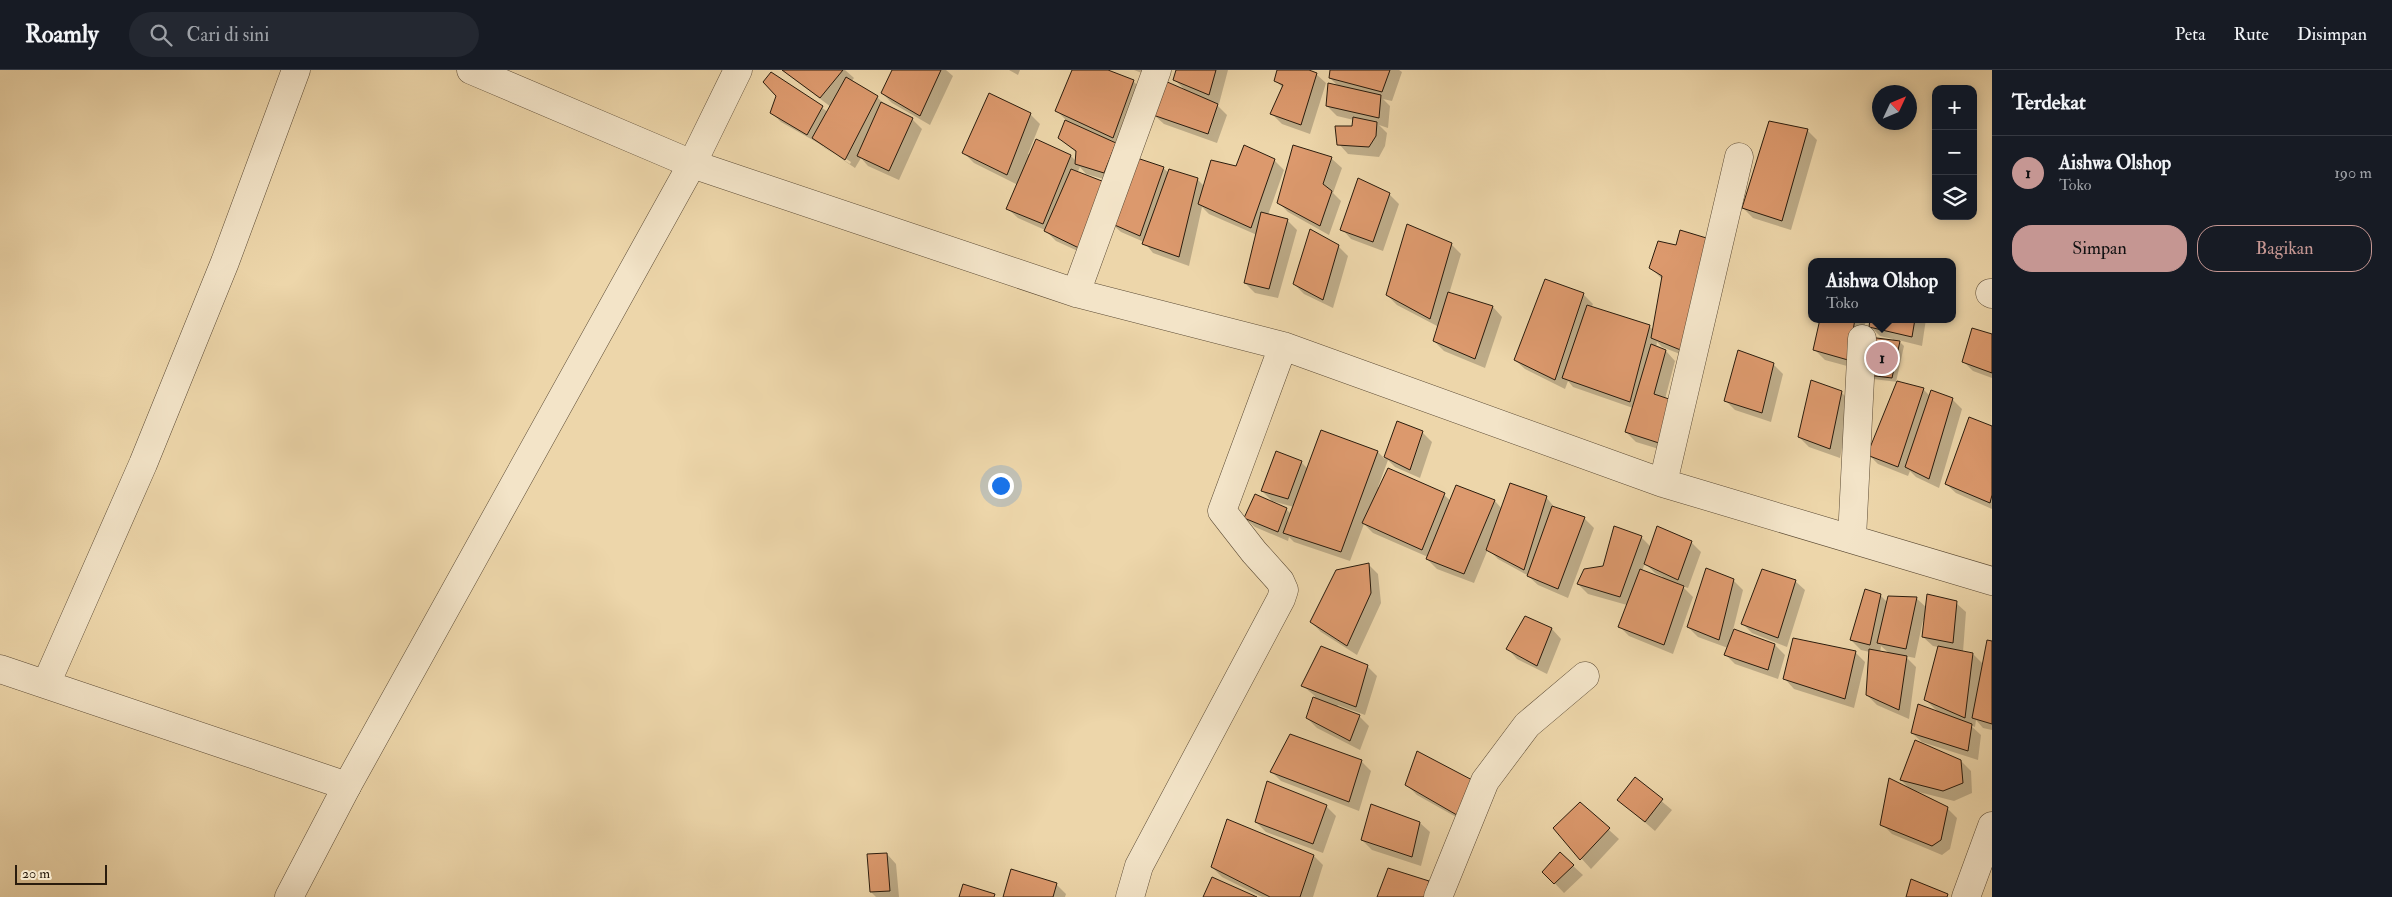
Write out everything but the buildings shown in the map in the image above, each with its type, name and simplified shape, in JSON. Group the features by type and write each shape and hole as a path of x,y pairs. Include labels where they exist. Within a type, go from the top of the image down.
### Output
{"street":[{"path":"46,684 143,464 225,262 296,70"},
{"path":"471,70 692,164 1076,293 1283,346 1663,483 1992,581"},
{"path":"289,897 347,786 692,164 738,70"},
{"path":"1076,293 1157,70"},
{"path":"1663,483 1740,157"},
{"path":"1852,538 1862,340"},
{"path":"1130,897 1139,866 1281,599 1284,590 1280,581 1254,552 1222,511 1283,346"},
{"path":"0,669 347,786"},
{"path":"1438,897 1485,782 1527,725 1585,676"},
{"path":"1966,897 1986,864 1992,826"}],"place":[{"name":"Aishwa Olshop","path":"1882,358"}]}
